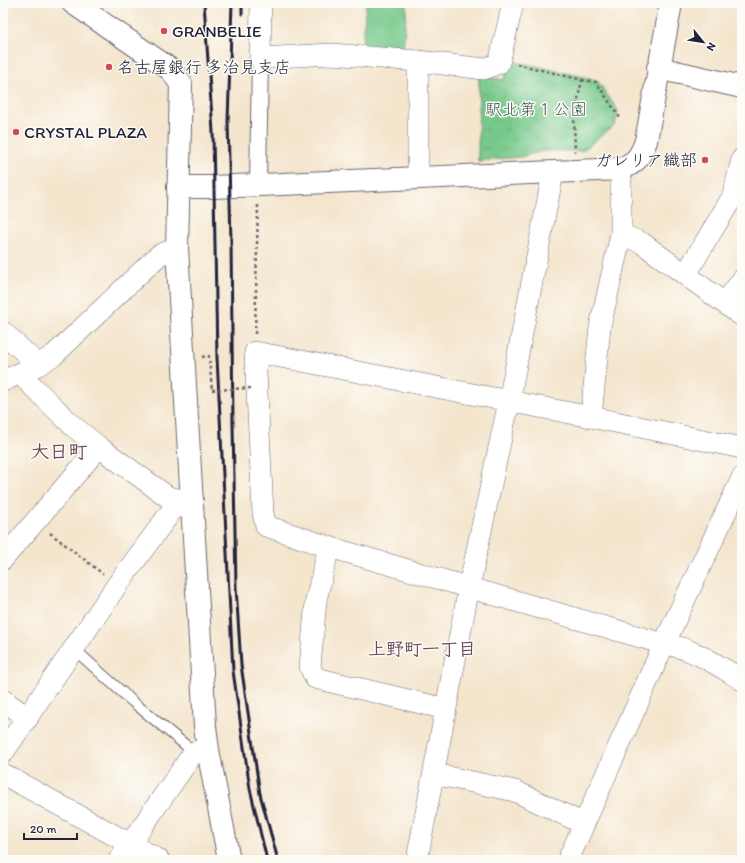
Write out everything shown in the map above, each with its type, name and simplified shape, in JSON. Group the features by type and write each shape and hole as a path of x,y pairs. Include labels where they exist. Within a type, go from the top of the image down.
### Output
{"street":[{"path":"73,3 170,69 181,84 177,248 188,442 194,502 201,751 229,860"},
{"path":"258,184 260,3"},
{"path":"260,58 332,54 418,61 484,69 499,63 514,3"},
{"path":"178,187 553,173 621,169 633,164 640,156 646,141 658,68 671,3"},
{"path":"418,61 418,178"},
{"path":"658,68 742,87"},
{"path":"686,274 733,196 742,160"},
{"path":"590,417 600,327 621,234 621,169"},
{"path":"417,860 469,587 509,401 553,173"},
{"path":"621,234 642,242 742,316"},
{"path":"21,374 54,355 159,255 177,248"},
{"path":"725,303 742,280"},
{"path":"3,332 21,374 74,426 99,447 168,497 194,502"},
{"path":"742,448 255,352 263,513 266,526 329,547 664,644 676,646 708,660 742,680"},
{"path":"3,559 99,447"},
{"path":"568,860 664,644 741,482"},
{"path":"3,753 117,585 173,509 194,502"},
{"path":"329,547 316,600 310,667 315,678 446,710"},
{"path":"3,700 28,718"},
{"path":"125,852 201,751"},
{"path":"3,774 125,852 159,860"},
{"path":"434,774 515,791 584,824"}],"lane":[{"path":"74,649 133,702 201,751"}],"path":[{"path":"638,3 643,4"},
{"path":"500,60 596,82 620,118"},
{"path":"575,155 574,117 582,80"},
{"path":"255,352 258,184"},
{"path":"210,356 212,390 251,388"},
{"path":"35,522 117,585"}],"green space":[{"path":"366,3 407,3 403,50 362,47"},
{"name":"駅北第１公園","path":"509,60 597,80 618,111 615,125 582,151 544,151 520,157 478,161 479,76 504,80"}],"railway":[{"path":"204,3 213,132 217,358 233,671 250,789 267,860"},
{"path":"232,3 228,121 236,587 241,665 260,794 278,860"},
{"path":"242,3 242,14"}],"place":[{"name":"GRANBELIE","path":"164,31"},
{"name":"名古屋銀行 多治見支店","path":"109,67"},
{"name":"CRYSTAL PLAZA","path":"16,132"},
{"name":"ガレリア織部","path":"705,160"}],"district":[{"name":"大日町","path":"59,451"},
{"name":"上野町一丁目","path":"422,649"}]}
